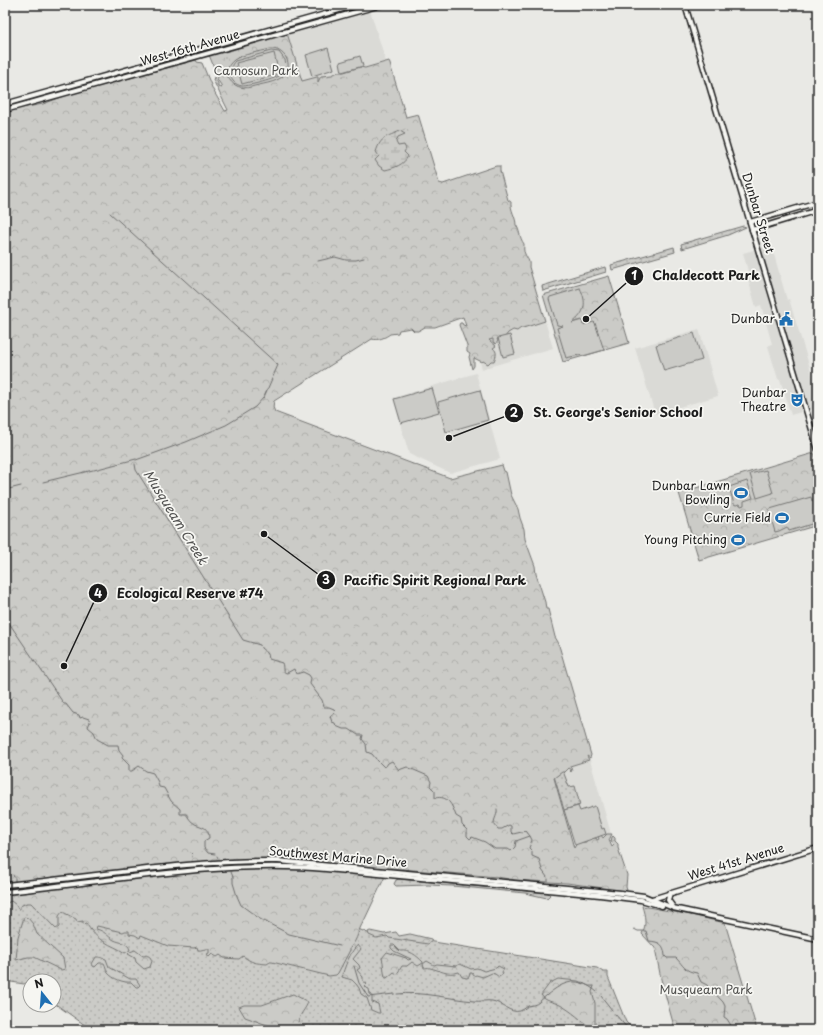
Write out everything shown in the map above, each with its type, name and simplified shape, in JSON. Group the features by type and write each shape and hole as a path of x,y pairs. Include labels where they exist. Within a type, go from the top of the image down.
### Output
{"main road":[{"name":"West 16th Avenue","path":"5,104 357,5"},
{"name":"West 16th Avenue","path":"5,110 381,5"},
{"name":"Dunbar Street","path":"685,5 818,450"},
{"path":"750,222 818,202"},
{"path":"752,230 818,210"},
{"path":"752,230 754,224 764,218"},
{"name":"West 41st Avenue","path":"643,898 670,893 818,848"},
{"name":"Southwest Marine Drive","path":"5,885 229,861 278,861 554,886 643,898 673,908 818,939"},
{"name":"Southwest Marine Drive","path":"5,892 195,870 271,866 333,870 643,898"},
{"path":"670,893 668,900 673,908"},
{"name":"West 41st Avenue","path":"643,898 650,900 659,896"},
{"name":"Southwest Marine Drive","path":"650,900 667,906"}],"shaded area":[{"path":"370,10 386,62 303,86 287,33"},
{"path":"771,244 787,300 789,299 818,391 818,407 810,410 808,408 760,248"},
{"path":"755,250 803,409 801,412 791,415 768,346 772,344 761,305 756,307 746,272 748,271 743,253"},
{"path":"545,321 553,348 482,369 474,342"},
{"path":"699,329 718,396 655,414 635,348"},
{"path":"476,373 500,459 450,473 409,454 393,398"},
{"path":"590,760 611,834 575,845 552,771"}],"green space":[{"path":"352,8 354,9 353,11 283,31 280,30 281,28"},
{"path":"277,30 275,33 204,52 205,50"},
{"name":"Camosun Park","path":"287,33 302,81 318,77 318,82 321,76 332,75 338,72 344,72 360,67 365,68 389,61 406,117 418,114 439,183 443,184 496,166 500,166 508,200 511,202 511,208 516,225 524,244 524,251 529,261 529,267 545,321 521,328 517,331 513,330 505,337 497,339 498,341 496,344 493,342 493,339 489,340 496,346 493,348 496,353 494,361 491,361 488,364 474,358 474,366 472,369 469,357 470,354 467,352 467,346 459,325 462,323 466,326 463,317 435,327 425,327 418,331 414,331 411,328 399,330 398,333 390,334 379,339 372,339 274,401 273,407 275,412 450,478 502,465 504,471 506,472 511,495 518,509 524,529 525,539 535,566 546,609 548,609 591,755 590,758 587,756 589,760 570,766 572,770 571,772 568,768 554,778 574,848 577,843 586,842 587,839 596,838 597,840 601,835 603,838 607,834 612,834 609,840 612,847 614,845 611,842 612,837 613,836 615,838 627,875 627,890 625,891 567,883 515,880 497,877 389,868 355,941 338,973 336,975 329,976 272,962 267,964 257,963 243,956 239,959 224,958 220,955 217,957 212,954 209,957 207,954 209,953 209,949 198,950 197,947 168,946 141,935 140,938 129,934 129,931 123,932 97,926 96,929 104,932 114,940 128,945 130,950 125,953 100,939 86,923 83,924 83,921 77,922 76,919 62,912 59,916 59,927 56,929 31,903 20,906 20,909 18,909 11,901 7,903 5,902 5,111 43,104 67,95 196,60 197,62 202,63 213,90 225,111 228,110 213,80 214,77 218,83 218,86 222,88 217,79 218,77 209,55"},
{"path":"328,48 334,69 312,76 306,55"},
{"path":"270,49 280,51 288,62 288,67 283,76 272,82 251,87 238,87 233,84 227,70 229,65 234,60 246,55","holes":["271,51 279,52 285,60 286,66 282,74 279,76 262,82 242,86 238,85 232,79 230,72 232,64 235,61"]},
{"name":"Camosun Park","path":"274,53 279,74 242,84 236,63"},
{"path":"360,56 363,66 342,72 340,62"},
{"path":"400,131 405,134 398,137 396,142 398,146 404,145 406,149 404,152 408,156 401,164 385,170 379,166 375,160 379,156 376,152 382,140"},
{"path":"743,226 746,227 728,235 682,249 681,244"},
{"path":"674,247 675,252 612,270 611,265"},
{"path":"605,267 606,272 543,291 542,286"},
{"path":"609,276 629,343 563,362 543,295"},
{"path":"580,288 584,298 584,307 577,319 572,323 582,320 583,325 594,322 604,350 583,356 579,355 566,358 557,328 563,326 557,325 549,299 550,297"},
{"path":"694,333 702,360 664,371 656,345"},
{"path":"510,335 515,354 503,357 498,338"},
{"path":"432,388 439,412 401,423 394,399"},
{"path":"480,390 488,420 446,432 438,402"},
{"path":"814,453 818,465 818,525 699,560 679,493"},
{"path":"766,470 773,493 757,498 750,474"},
{"name":"Dunbar Lawn Bowling","path":"747,481 753,498 744,501 744,505 741,506 740,504 734,504 729,487"},
{"path":"811,497 812,501 815,499 818,503 818,522 789,531 787,527 775,532 769,511 770,509"},
{"path":"563,771 569,787 575,786 580,805 564,810 554,776"},
{"path":"578,806 580,811 595,806 602,829 604,828 606,834 575,845 564,810"},
{"path":"399,879 548,893 550,895 547,898 525,893 452,886 396,886 394,884 396,880"},
{"path":"5,896 356,928 370,934 402,937 597,968 603,972 608,972 608,977 626,1022 634,1030 96,1030 89,1028 62,1009 62,973 22,973 22,984 5,981"},
{"name":"Musqueam Park","path":"642,906 725,923 757,1030 675,1030 661,979 655,948 642,934 645,927 645,920"},
{"path":"24,917 28,918 33,924 37,934 63,958 65,969 61,970 34,957 16,960 18,937"},
{"path":"370,931 384,934 396,932 399,936 410,934 431,939 432,941 428,944 389,938 387,936 376,938 369,935 368,932"},
{"path":"358,945 361,949 353,959 359,965 360,968 357,970 363,977 363,981 367,984 364,987 369,989 370,994 372,995 372,1002 378,1004 380,1013 371,1010 367,998 361,994 359,988 352,980 342,977 351,955"},
{"path":"391,945 394,945 400,951 407,951 413,954 423,963 418,966 412,962 407,966 402,966 397,974 394,972 387,978 385,977 382,958 387,952 408,960 411,959 394,951 391,948"},
{"path":"135,950 143,956 150,957 152,961 150,967 144,969 136,962 135,958 128,954"},
{"path":"96,957 106,959 109,967 130,979 136,979 140,985 136,987 131,982 116,979 108,973 104,963 99,963 95,967 93,966 92,964"},
{"path":"427,961 434,965 456,966 460,964 471,969 477,968 484,971 496,968 498,966 504,969 502,972 503,974 499,977 492,973 483,977 476,975 474,976 470,973 469,977 467,978 462,977 459,972 447,973 424,968 423,964"},
{"path":"558,979 578,981 589,986 594,986 592,992 595,1003 595,1030 592,1030 577,1016 564,1007 547,1000 541,995 550,983"},
{"path":"293,994 308,1002 299,1019 299,1022 304,1030 281,1030 245,1017 239,1007 244,1005 262,1005"}],"waterway":[{"name":"Musqueam Creek","path":"110,213 278,365 264,397 255,407 242,415"},
{"path":"318,261 335,257 346,260 364,258"},
{"name":"Musqueam Creek","path":"136,460 186,442 226,425 241,416"},
{"path":"94,470 136,459"},
{"name":"Musqueam Creek","path":"135,464 136,470 243,640 260,645 261,648 268,654 269,659 282,663 283,670 285,672 287,673 294,669 296,674 303,672 309,675 311,678 310,684 322,700 324,707 334,709 335,712 330,716 332,722 335,723 336,726 343,729 349,729 358,735 363,735 362,739 366,744 367,752 372,754 376,759"},
{"path":"43,482 93,470"},
{"path":"5,490 21,486"},
{"path":"5,617 64,704 66,704 73,713 79,715 80,718 83,717 89,719 90,722 88,727 94,732 97,739 108,745 118,745 119,750 123,755 122,758 129,765 129,771 132,771 139,766 146,771 153,773 159,787 164,788 171,801 180,809 180,814 186,814 194,823 203,827 208,832 209,838 204,841 204,848 208,853 215,854"},
{"name":"Musqueam Creek","path":"377,760 384,767 392,761 399,770 407,767 428,776 431,782 430,786 435,791 435,798 443,798 449,802 456,816 461,819 462,825 467,830 467,836 470,839 472,837 485,842 495,849 508,849 511,851 515,847 516,841 530,836 532,840 529,848 532,851 532,856 539,859 542,870 547,877"},
{"path":"497,809 494,824 498,829 502,829 509,825 511,826 511,832 513,834 526,831 530,836"},
{"path":"231,872 233,883 241,905 260,919 289,934 340,946"},
{"name":"Musqueam Creek","path":"634,929 638,931 646,931 649,941 661,944 667,958 676,958 687,969 697,973 701,982 707,985 723,1002 725,1006 724,1017 734,1030"},
{"path":"354,966 359,983 368,997 394,994"},
{"path":"397,994 406,993 465,1000 492,1001 499,1003 513,1011 521,1011 528,1006 537,1004 553,990 566,983 581,983 589,986 597,992"},
{"path":"601,996 612,1010"},
{"path":"615,1014 629,1030"}],"place":[{"name":"Chaldecott Park","path":"586,319"},
{"name":"Dunbar","path":"786,319"},
{"name":"Dunbar Theatre","path":"797,400"},
{"name":"St. George's Senior School","path":"449,438"},
{"name":"Dunbar Lawn Bowling","path":"741,493"},
{"name":"Currie Field","path":"782,518"},
{"name":"Pacific Spirit Regional Park","path":"264,534"},
{"name":"Young Pitching","path":"738,540"},
{"name":"Ecological Reserve #74","path":"64,666"}]}
